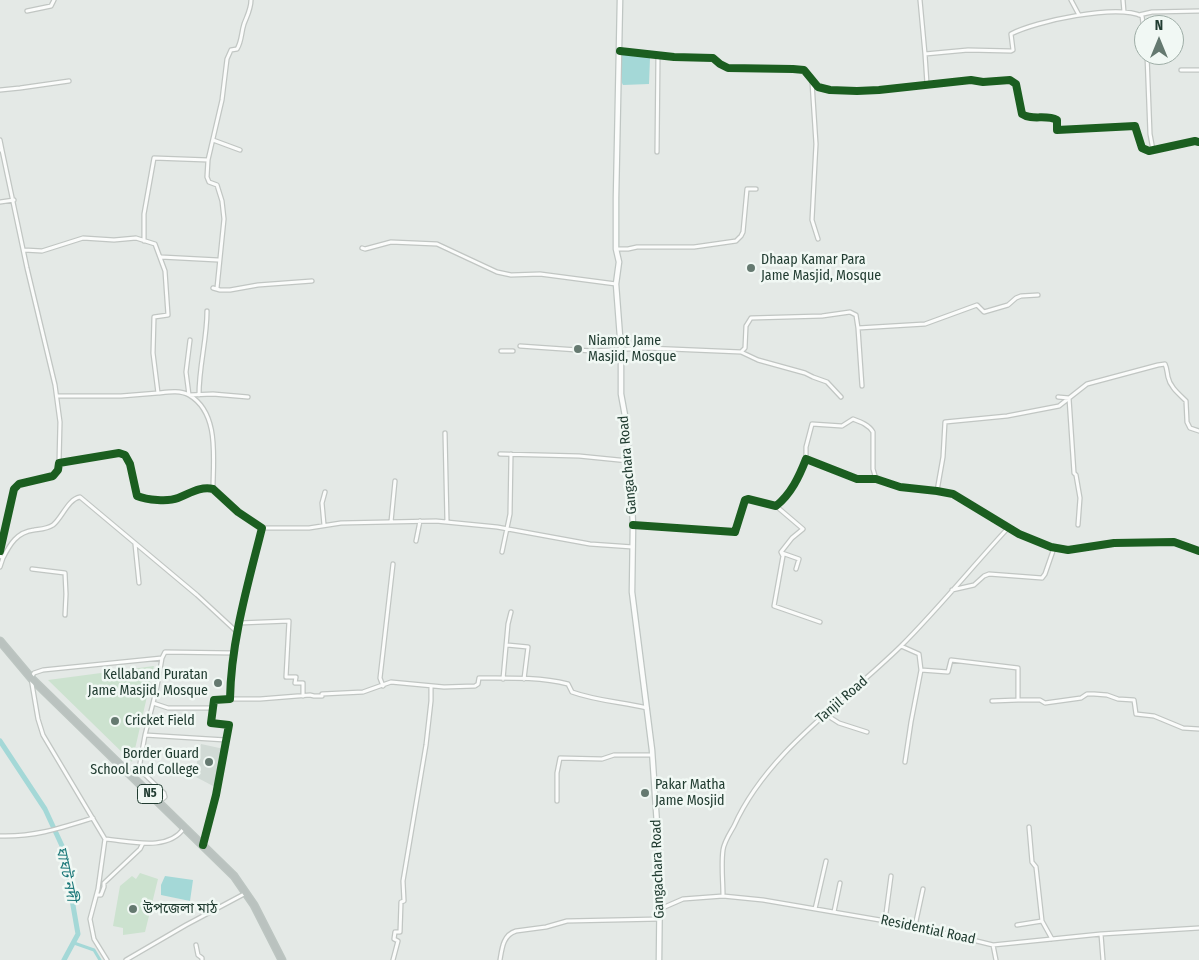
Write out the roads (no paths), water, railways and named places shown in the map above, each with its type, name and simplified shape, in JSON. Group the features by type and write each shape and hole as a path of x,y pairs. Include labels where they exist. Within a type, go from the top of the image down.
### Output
{"highway":[{"name":"N5","path":"0,641 31,678 234,876 254,905 282,960"}],"main road":[{"name":"Gangachara Road","path":"620,0 616,249 619,262 616,284 621,350 621,394 634,525 632,592 652,755 658,839 659,960"}],"street":[{"path":"27,10 51,6 54,0"},
{"path":"251,0 240,44 237,49 232,50 227,59 222,100 208,160 207,177 209,182 217,185 224,219 215,288 230,290 258,285 312,281"},
{"path":"920,0 927,84"},
{"path":"1071,0 1079,15"},
{"path":"1123,0 1124,12"},
{"path":"925,54 968,50 1011,51 1013,50 1010,36 1012,33 1047,22 1079,15 1124,12 1139,15 1152,12 1199,11"},
{"path":"620,51 713,58 728,68 793,68 804,70 818,87 830,90 879,90 971,80 983,82 1010,80 1016,84 1021,111 1026,117 1051,117 1057,120 1058,130 1135,126 1142,148 1149,151 1195,141 1199,142"},
{"path":"657,152 658,55"},
{"path":"1147,65 1150,134 1153,150"},
{"path":"1181,70 1199,70"},
{"path":"0,90 69,81"},
{"path":"812,82 816,144 812,220 818,239"},
{"path":"0,140 57,396 60,422 58,470 53,476 19,484 14,489 0,551"},
{"path":"213,140 240,150"},
{"path":"144,241 144,214 154,158 208,160"},
{"path":"616,249 694,247 736,241 743,232 747,189 756,189"},
{"path":"0,202 14,200"},
{"path":"24,250 42,251 83,238 114,240 136,238 155,244 165,271 168,315 154,317 153,353 158,393"},
{"path":"362,248 365,249 391,242 437,244 497,272 564,276 616,284"},
{"path":"161,257 218,260"},
{"path":"858,328 925,324 968,307 977,305 984,312 1008,305 1021,296 1038,295"},
{"path":"199,395 199,374 207,324 207,311"},
{"path":"741,352 745,348 746,326 751,318 822,316 850,312 856,315 862,386"},
{"path":"190,340 186,372 189,395 213,394 248,397"},
{"path":"520,346 592,351 647,348 741,352 758,360 805,373 827,382 841,397"},
{"path":"501,351 513,351"},
{"path":"937,491 943,457 944,422 1007,416 1059,406 1087,384 1165,364 1172,386 1186,401 1187,422 1190,428 1199,431"},
{"path":"57,396 121,396 174,392 189,395 202,406 209,417 212,436 213,489"},
{"path":"1058,397 1069,398"},
{"path":"1069,398 1074,473 1080,498 1078,525"},
{"path":"776,506 791,490 806,459 806,447 812,424 842,426 853,419 871,428 873,432 873,469 876,479"},
{"path":"445,433 447,522"},
{"path":"59,463 119,453 125,455 130,464 137,496 140,498 176,499 194,490 213,489 238,512 262,528 309,528 341,523 447,522 507,529 590,544 632,547"},
{"path":"500,454 580,456 629,461"},
{"path":"502,552 511,502 511,454"},
{"path":"806,459 857,479 876,479 900,487 953,494 1008,528 1033,541 1054,548 1068,550 1114,543 1174,542 1199,551"},
{"path":"391,522 395,481"},
{"path":"324,492 322,503 324,526"},
{"path":"0,567 2,557 9,545 19,534 49,527 58,521 71,502 80,497 197,595 237,632"},
{"path":"634,525 732,532 736,530 745,500 748,499 776,506 803,529 792,538 781,553"},
{"path":"416,541 420,521"},
{"path":"230,699 230,671 237,632 262,528"},
{"name":"Tanjil Road","path":"723,896 723,849 740,812 759,783 792,743 800,739 901,646 1008,528"},
{"path":"135,543 139,583"},
{"path":"952,590 974,585 989,574 1042,578 1054,548"},
{"path":"781,553 799,559 796,570"},
{"path":"781,553 783,556 774,606 820,622"},
{"path":"383,686 380,678 393,564"},
{"path":"32,569 65,573 65,615"},
{"path":"503,679 508,624 511,612"},
{"path":"239,623 289,621 286,677 296,677 296,683 304,683 303,696"},
{"path":"507,645 528,647 524,679"},
{"path":"901,646 919,654 921,670 905,762"},
{"path":"159,802 165,797 164,793 139,769 162,658 165,652 234,653"},
{"path":"107,960 94,939 90,919 97,895 105,839 43,735 31,678 34,673 43,670 162,658"},
{"path":"921,670 948,672 951,660 1018,668 1018,700"},
{"path":"203,845 229,725 211,723 214,700 322,696 322,694 363,692 390,682 431,686 475,686 478,684 479,678 552,680 568,684 572,692 591,699 647,708"},
{"path":"393,960 398,941 394,939 395,932 400,932 401,902 404,901 403,881 426,745 431,686"},
{"path":"992,701 1040,700 1045,703 1081,698 1087,694 1107,695 1118,699 1134,700 1136,714 1154,716 1183,728 1199,729"},
{"path":"153,703 168,708 213,708"},
{"path":"825,714 839,723 867,732"},
{"path":"145,735 226,740"},
{"path":"557,801 557,773 560,758 652,755"},
{"path":"0,836 21,837 42,833 93,818"},
{"path":"105,839 159,844 180,833 184,827"},
{"path":"1029,827 1032,862 1036,868 1042,921 1052,939"},
{"path":"97,895 101,895 104,883 140,850 143,843"},
{"path":"815,909 826,861"},
{"path":"885,921 891,876"},
{"path":"834,912 840,883"},
{"path":"915,926 923,889"},
{"path":"126,960 246,893"},
{"name":"Residential Road","path":"660,909 683,899 723,896 915,926 993,945 1100,934 1199,928"},
{"path":"500,960 505,939 516,930 546,927 567,921 660,918"},
{"path":"1017,925 1042,921"},
{"path":"1100,934 1103,960"},
{"path":"196,945 202,960"},
{"path":"993,945 996,960"}],"water":[{"path":"622,55 647,56 650,58 649,84 623,85"},
{"path":"165,876 193,880 190,901 161,895 161,885"}],"waterway":[{"name":"ঘাঘট নদী","path":"0,741 45,809 63,848 78,934 64,960"},
{"path":"74,943 94,950 100,960"}],"place":[{"name":"Dhaap Kamar Para Jame Masjid, Mosque","path":"751,268"},
{"name":"Niamot Jame Masjid, Mosque","path":"578,349"},
{"name":"Kellaband Puratan Jame Masjid, Mosque","path":"218,683"},
{"name":"Cricket Field","path":"115,721"},
{"name":"Border Guard School and College","path":"209,762"},
{"name":"Pakar Matha Jame Mosjid","path":"645,793"},
{"name":"উপজেলা মাঠ","path":"133,909"}]}
